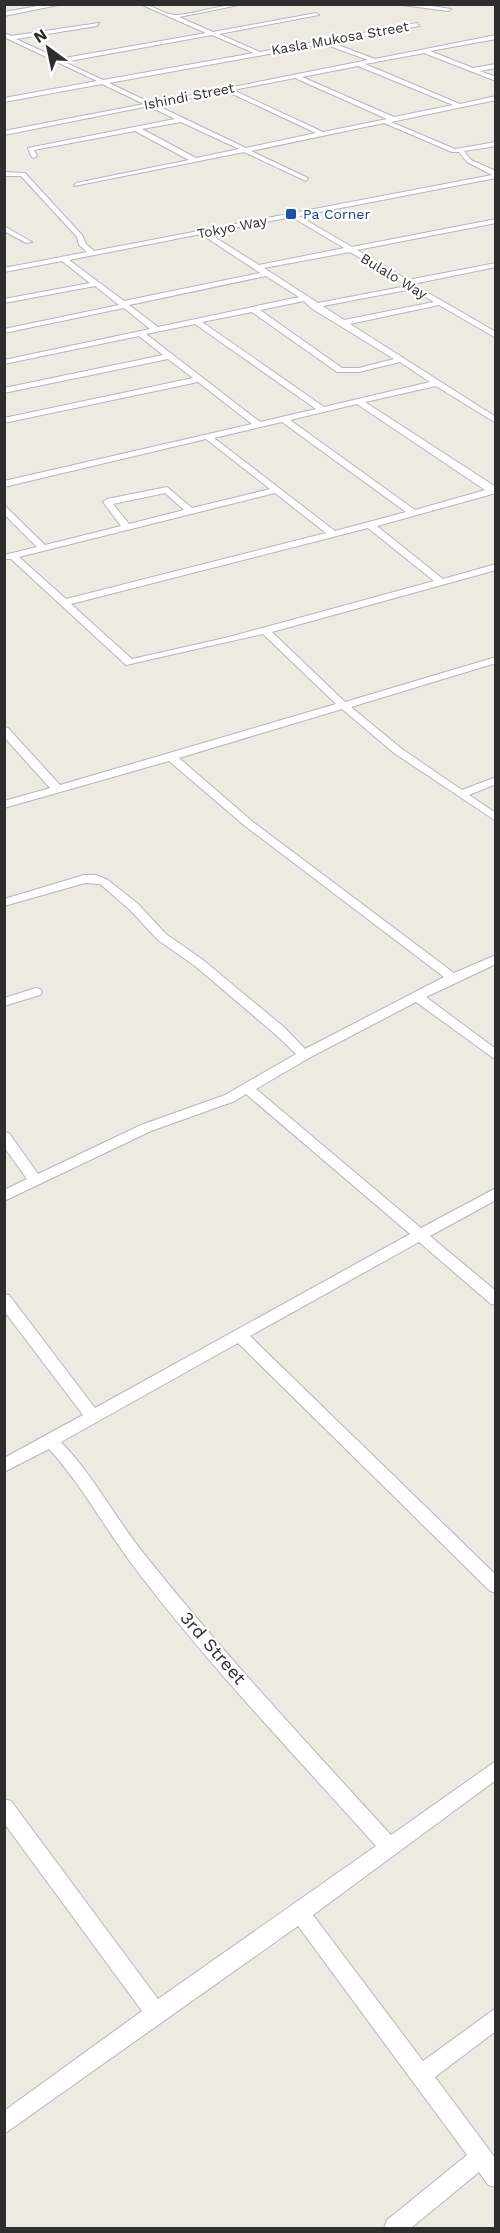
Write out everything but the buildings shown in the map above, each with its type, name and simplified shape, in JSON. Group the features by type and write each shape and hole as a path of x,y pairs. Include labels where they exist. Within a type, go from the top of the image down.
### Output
{"street":[{"path":"4,14 62,4"},
{"path":"142,4 251,51 262,52"},
{"path":"173,18 242,4"},
{"path":"397,4 448,9"},
{"path":"58,61 316,15"},
{"path":"7,36 97,24"},
{"name":"Kasla Mukosa Street","path":"4,100 417,25"},
{"path":"7,36 306,179"},
{"name":"Ishindi Street","path":"6,131 495,37"},
{"path":"324,42 374,60"},
{"path":"424,51 495,79"},
{"path":"357,63 460,106"},
{"path":"473,70 495,66"},
{"path":"293,75 393,119"},
{"path":"224,88 322,134"},
{"path":"76,185 495,98"},
{"path":"30,149 180,120"},
{"path":"385,121 454,151 495,144"},
{"path":"137,129 197,161"},
{"path":"6,131 23,141 34,156"},
{"path":"461,151 469,162 495,175"},
{"path":"9,173 23,174 80,236 85,248 93,253"},
{"name":"Tokyo Way","path":"4,270 495,175"},
{"name":"Bulalo Way","path":"293,215 495,336"},
{"path":"255,268 495,221"},
{"path":"4,228 28,242"},
{"path":"202,232 302,299 495,421"},
{"path":"64,259 157,330"},
{"path":"314,306 495,265"},
{"path":"4,331 265,274"},
{"path":"4,301 95,284"},
{"path":"4,362 302,299"},
{"path":"341,323 440,303"},
{"path":"253,309 340,370 359,370 399,360"},
{"path":"197,322 323,410"},
{"path":"140,333 259,425"},
{"path":"4,390 169,356"},
{"path":"4,421 200,380"},
{"path":"4,484 437,383"},
{"path":"359,402 494,490"},
{"path":"284,419 412,512"},
{"path":"208,437 333,534"},
{"path":"127,527 107,501 167,490 190,511"},
{"path":"9,556 277,490"},
{"path":"64,603 370,525 494,490"},
{"path":"4,507 42,547"},
{"path":"370,525 440,581"},
{"path":"9,556 130,663 265,631 495,567"},
{"path":"265,631 343,705 398,751 495,818"},
{"path":"4,805 495,660"},
{"path":"4,730 57,789"},
{"path":"171,757 249,824 453,978"},
{"path":"461,794 495,780"},
{"path":"4,903 84,879 104,882 162,937 199,963 280,1032 303,1056"},
{"path":"4,1196 146,1128 230,1098 303,1056 453,978 495,959"},
{"path":"4,1002 36,992"},
{"path":"418,997 495,1056"},
{"path":"246,1087 421,1234 495,1300"},
{"path":"4,1136 36,1181"},
{"path":"4,1466 495,1193"},
{"path":"4,1299 74,1394 94,1417"},
{"path":"239,1335 495,1586"},
{"name":"3rd Street","path":"51,1441 75,1467 130,1549 225,1665 388,1846"},
{"path":"4,2124 156,2013 300,1913 495,1769"},
{"path":"4,1807 156,2013"},
{"path":"300,1913 422,2075 495,2177"},
{"path":"422,2075 495,2018"},
{"path":"395,2229 480,2158"}],"place":[{"name":"Pa Corner","path":"291,214"}]}
